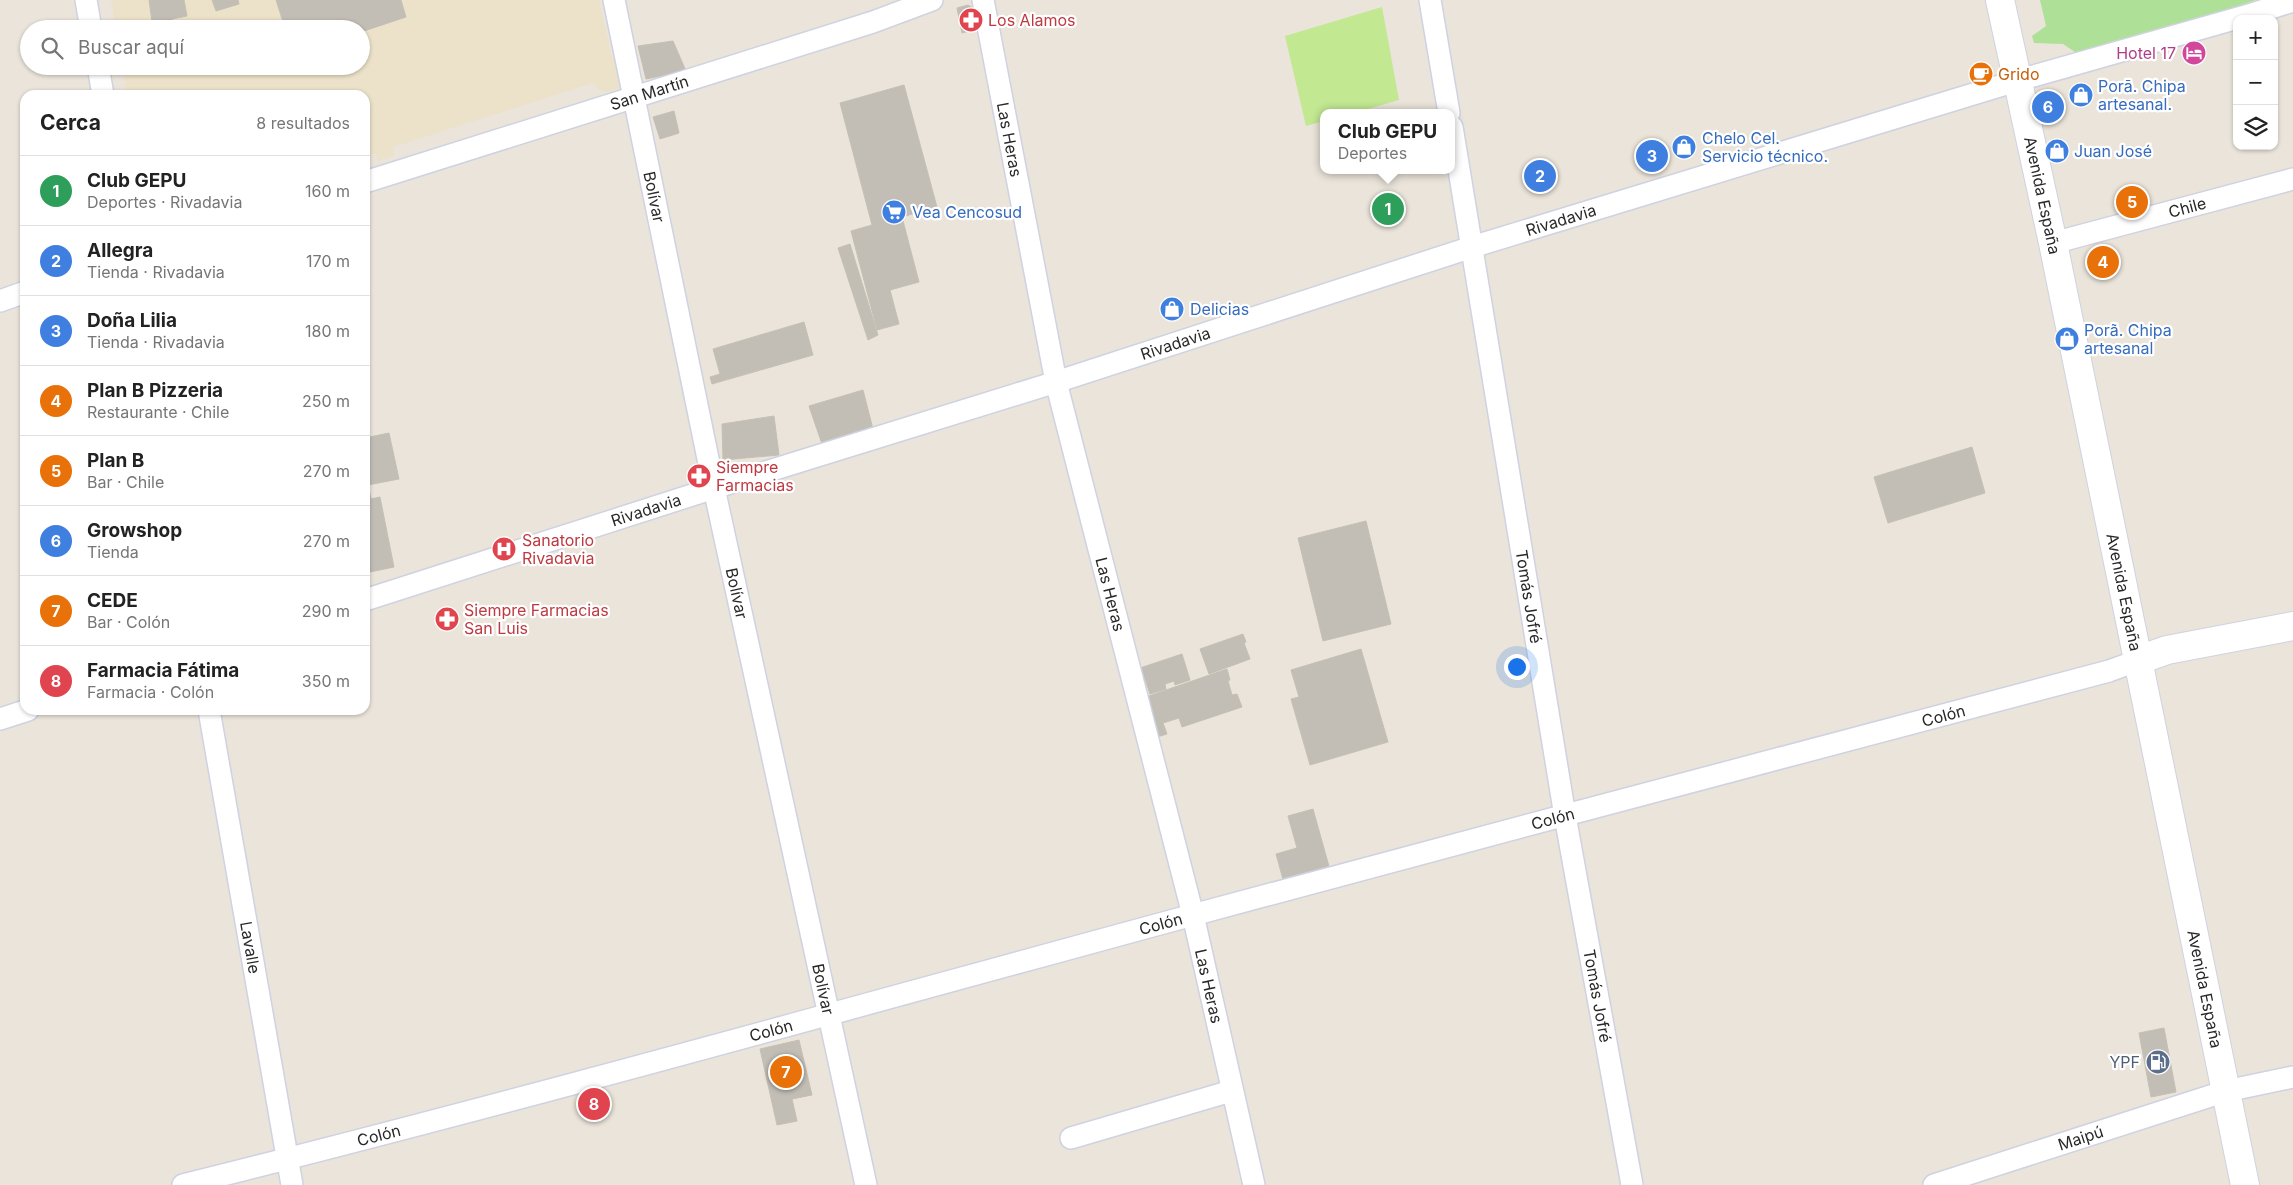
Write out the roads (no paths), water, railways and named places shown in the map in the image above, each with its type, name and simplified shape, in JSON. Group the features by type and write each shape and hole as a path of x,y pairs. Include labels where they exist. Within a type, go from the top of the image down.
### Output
{"main road":[{"name":"Avenida España","path":"2000,0 2016,81 2053,243 2245,1185"},
{"path":"2139,660 2168,650 2293,626"}],"street":[{"path":"86,0 89,20"},
{"name":"Bolívar","path":"614,0 714,488 866,1185"},
{"name":"San Martín","path":"370,180 873,22 932,0"},
{"name":"Las Heras","path":"983,0 1056,382 1193,915 1231,1091 1254,1185"},
{"path":"1430,0 1448,109"},
{"name":"Rivadavia","path":"370,598 714,488 1056,382 1472,248 2016,81 2252,14 2293,0"},
{"path":"100,75 102,90"},
{"name":"Tomás Jofré","path":"1455,145 1566,816 1632,1185"},
{"name":"Chile","path":"2053,243 2293,179"},
{"path":"0,300 20,294"},
{"name":"Colón","path":"183,1185 830,1015 1193,915 2109,671 2139,660"},
{"path":"0,720 20,713"},
{"name":"Lavalle","path":"210,715 292,1185"},
{"name":"Maipú","path":"1934,1185 2226,1091 2293,1077"},
{"path":"1071,1138 1231,1091"}],"place":[{"name":"Los Alamos","path":"971,20"},
{"name":"Hotel 17","path":"2194,53"},
{"name":"Grido","path":"1981,74"},
{"name":"Porā. Chipa artesanal.","path":"2081,95"},
{"name":"Growshop","path":"2048,107"},
{"name":"Chelo Cel. Servicio técnico.","path":"1684,147"},
{"name":"Juan José","path":"2057,151"},
{"name":"Doña Lilia","path":"1652,156"},
{"name":"Allegra","path":"1540,176"},
{"name":"Plan B","path":"2132,202"},
{"name":"Club GEPU","path":"1388,209"},
{"name":"Vea Cencosud","path":"894,212"},
{"name":"Plan B Pizzeria","path":"2103,262"},
{"name":"Delicias","path":"1172,309"},
{"name":"Porã. Chipa artesanal","path":"2067,339"},
{"name":"Siempre Farmacias","path":"699,476"},
{"name":"Sanatorio Rivadavia","path":"504,549"},
{"name":"Siempre Farmacias San Luis","path":"447,619"},
{"name":"YPF","path":"2158,1062"},
{"name":"CEDE","path":"786,1072"},
{"name":"Farmacia Fátima","path":"594,1104"}]}
